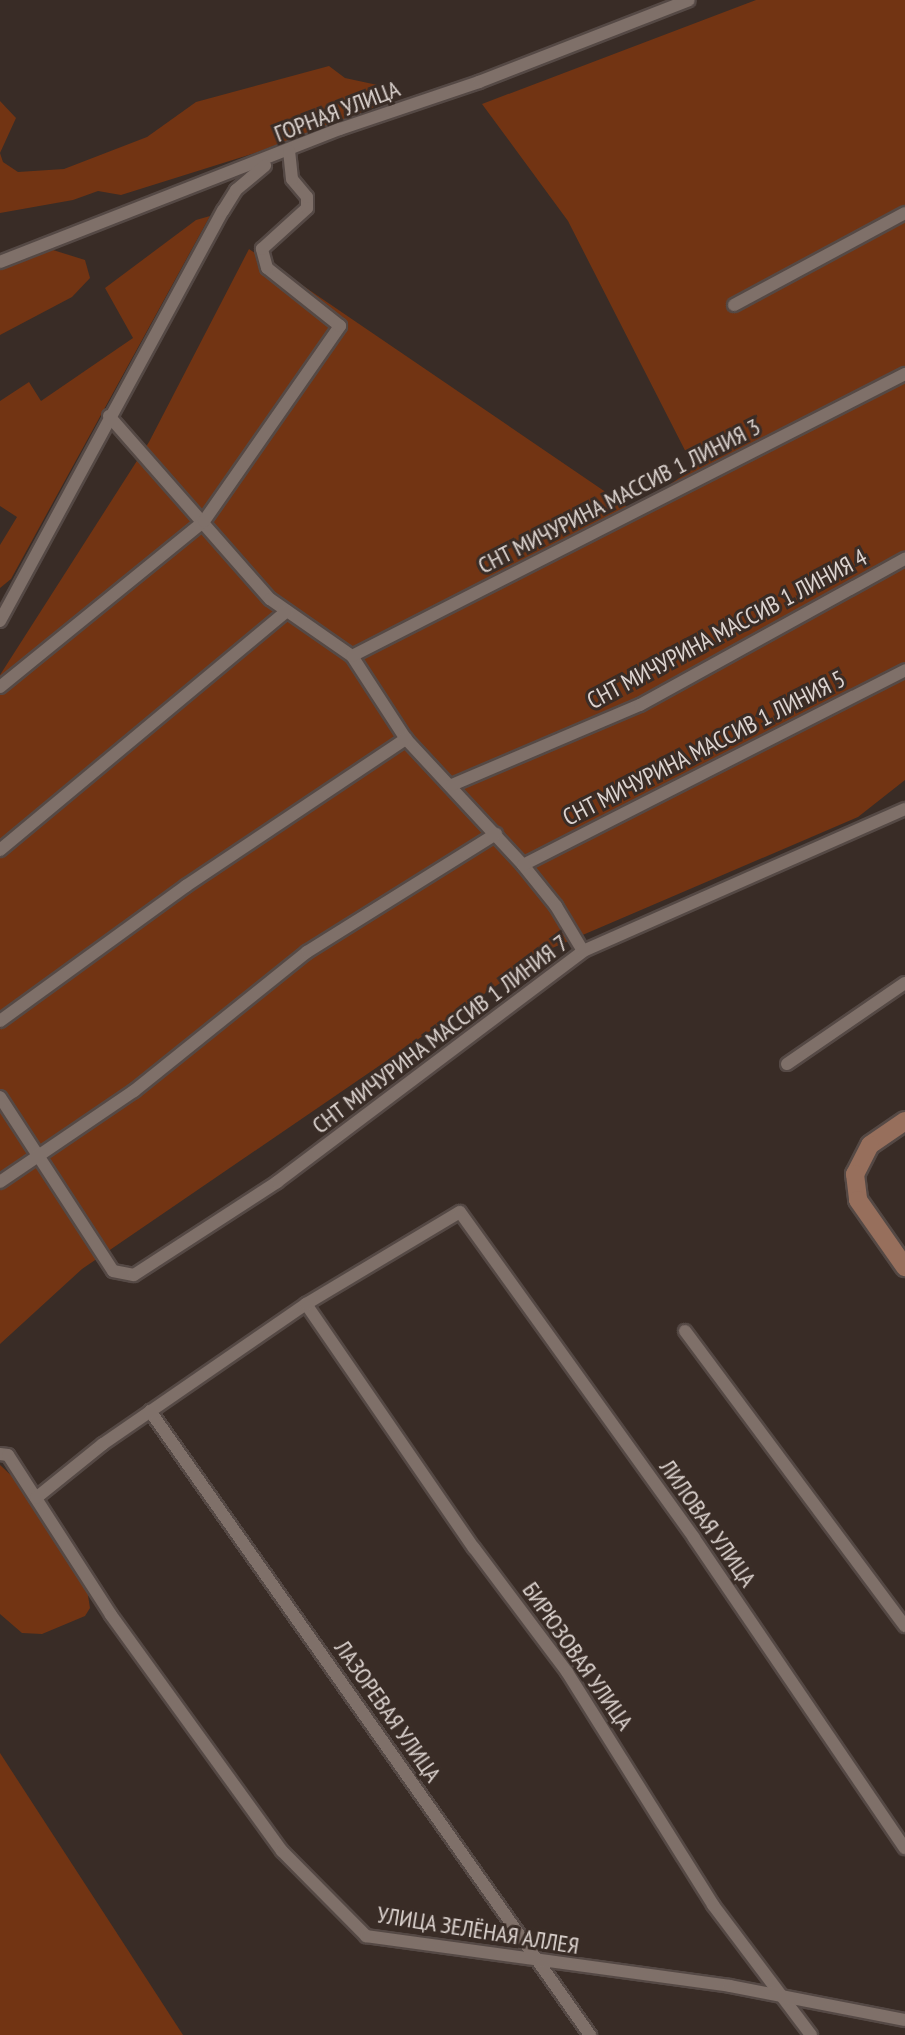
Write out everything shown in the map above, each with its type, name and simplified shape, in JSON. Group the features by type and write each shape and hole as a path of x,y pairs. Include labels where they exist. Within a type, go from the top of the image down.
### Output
{"street":[{"name":"ГОРНАЯ УЛИЦА","path":"0,261 689,0"},
{"path":"0,621 109,416 236,190 289,151"},
{"path":"0,687 204,521 340,326 267,268 262,249 307,208 307,197 292,179 289,151"},
{"path":"734,305 905,213"},
{"name":"СНТ МИЧУРИНА МАССИВ 1 ЛИНИЯ 3","path":"352,656 905,374"},
{"path":"109,416 270,599 352,656 406,739 452,785 523,864 556,906 583,951"},
{"name":"СНТ МИЧУРИНА МАССИВ 1 ЛИНИЯ 4","path":"452,785 640,705 905,559"},
{"path":"0,850 287,611"},
{"name":"СНТ МИЧУРИНА МАССИВ 1 ЛИНИЯ 5","path":"523,864 905,670"},
{"path":"0,1021 186,886 406,739"},
{"name":"СНТ МИЧУРИНА МАССИВ 1 ЛИНИЯ 7","path":"41,1156 113,1271 134,1275 277,1182 583,951 905,809"},
{"path":"0,1182 134,1091 307,952 496,834"},
{"path":"788,1064 905,983"},
{"path":"0,1097 41,1156"},
{"path":"905,1121 870,1145 855,1174 858,1200 905,1268"},
{"name":"ЛИЛОВАЯ УЛИЦА","path":"306,1304 460,1212 694,1538 905,1848"},
{"path":"36,1498 150,1411 306,1304"},
{"name":"БИРЮЗОВАЯ УЛИЦА","path":"306,1304 474,1548 567,1672 713,1905 787,1999 811,2035"},
{"path":"685,1331 905,1626"},
{"name":"ЛАЗОРЕВАЯ УЛИЦА","path":"150,1411 590,2035"},
{"name":"УЛИЦА ЗЕЛЁНАЯ АЛЛЕЯ","path":"0,1454 8,1455 111,1615 282,1851 366,1936 541,1963 730,1986 905,2020"}],"shaded area":[{"path":"756,0 905,0 905,780 858,817 550,949 82,1269 0,1344 0,675 149,442 249,249 632,510 694,468 568,221 482,104"},
{"path":"329,66 345,78 382,86 387,94 385,103 255,153 121,195 98,191 73,200 0,213 0,153 3,162 18,172 64,169 147,137 196,102"},
{"path":"0,101 16,118 0,153"},
{"path":"210,216 11,579 0,588 0,545 17,517 0,506 0,401 29,382 41,401 133,338 105,288 196,220"},
{"path":"53,250 85,260 90,278 72,297 0,335 0,270"},
{"path":"0,1465 29,1492 49,1534 87,1589 90,1608 85,1616 42,1634 22,1633 0,1614"},
{"path":"0,1753 183,2035 0,2035"}]}
